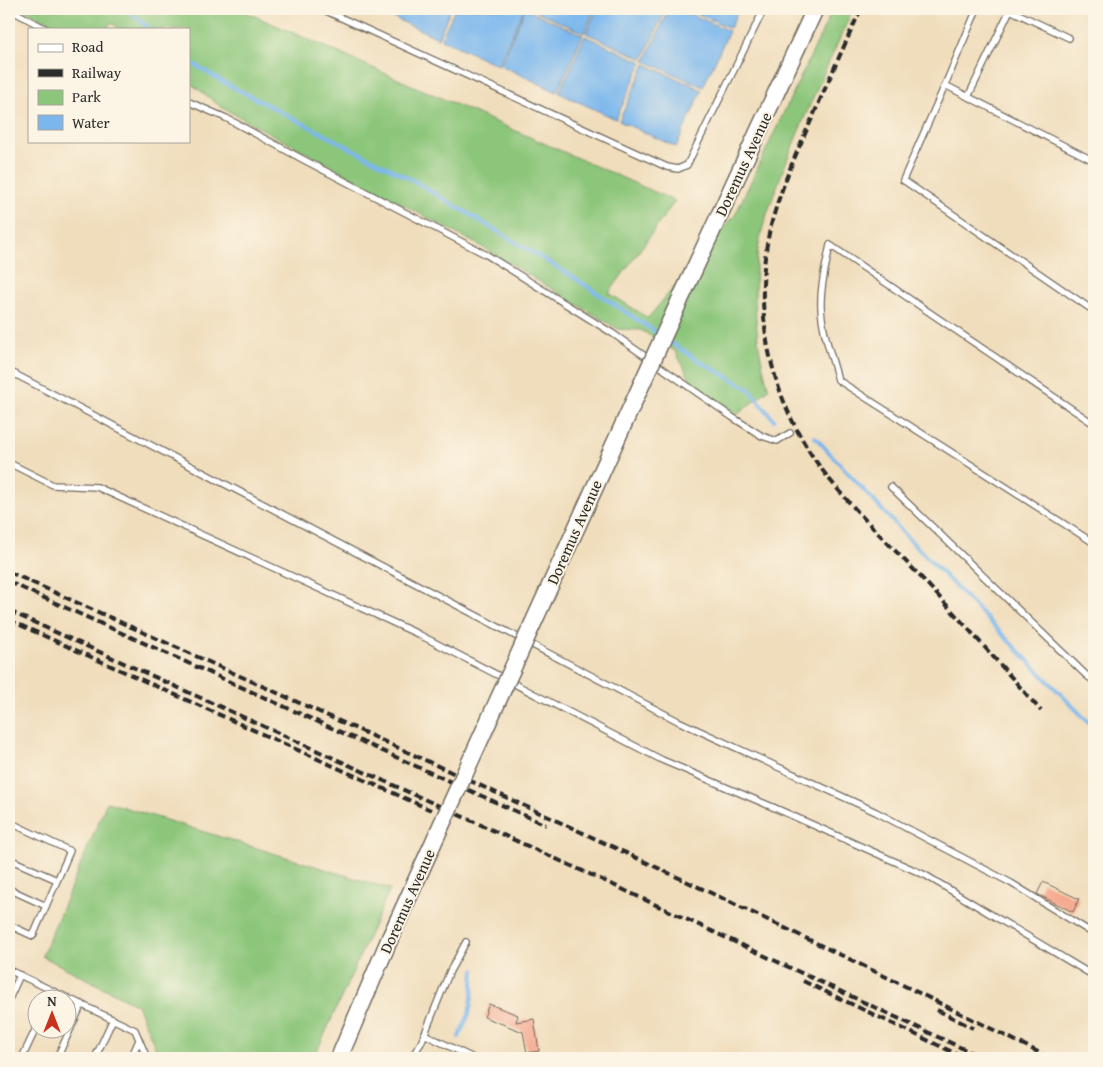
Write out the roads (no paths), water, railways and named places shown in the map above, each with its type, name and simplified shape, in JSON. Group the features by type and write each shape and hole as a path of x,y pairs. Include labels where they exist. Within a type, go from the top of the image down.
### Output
{"main road":[{"name":"Doremus Avenue","path":"339,1058 390,938 679,302 815,9"}],"lane":[{"path":"9,9 44,28"},
{"path":"322,9 667,167 678,169 687,165 764,9"},
{"path":"977,9 903,180 1094,311"},
{"path":"968,97 1010,10 1069,38"},
{"path":"944,85 1094,161"},
{"path":"190,102 226,118 306,162 487,254 612,333 732,418 762,436 777,440 790,433"},
{"path":"1094,424 830,245 821,287 820,306 838,380 1094,543"},
{"path":"9,371 678,721 884,816 1011,883 1094,934"},
{"path":"9,462 53,485 97,487 418,634 662,760 925,875 1094,976"},
{"path":"892,487 1094,681"},
{"path":"9,822 70,851 33,936 9,925"},
{"path":"9,859 57,880"},
{"path":"9,889 46,906"},
{"path":"411,1058 424,1034 450,971 466,942"},
{"path":"9,970 50,990"},
{"path":"9,999 20,975"},
{"path":"78,1002 135,1030 147,1058"},
{"path":"57,1058 82,1004"},
{"path":"95,1058 113,1019"},
{"path":"424,1034 474,1058"},
{"path":"22,1058 30,1040"},
{"path":"131,1058 139,1040"}],"water":[{"path":"382,9 451,9 438,38 381,12"},
{"path":"455,9 524,9 498,65 441,39"},
{"path":"525,9 583,35 557,92 500,65"},
{"path":"531,9 595,9 584,33"},
{"path":"597,9 666,9 643,59 586,33"},
{"path":"669,9 679,9 729,31 703,87 645,61"},
{"path":"687,9 739,9 730,28"},
{"path":"585,36 642,62 616,119 559,93"},
{"path":"645,64 702,90 676,147 619,121"}],"waterway":[{"path":"126,9 149,28"},
{"path":"190,62 223,82 414,181 573,277 660,335"},
{"path":"666,339 696,359 749,389 774,420"},
{"path":"815,437 907,537 1094,728"},
{"path":"459,1037 469,1014 474,970"}],"railway":[{"path":"861,9 795,156 770,229 764,262 763,296 765,329 771,361 781,393 794,424 810,453 830,480 917,573 1041,711"},
{"path":"9,572 532,809 921,994 1050,1058"},
{"path":"9,582 546,825"},
{"path":"9,611 607,882 983,1058"},
{"path":"9,620 431,810"},
{"path":"803,981 965,1058"},
{"path":"937,1010 973,1028"}]}
